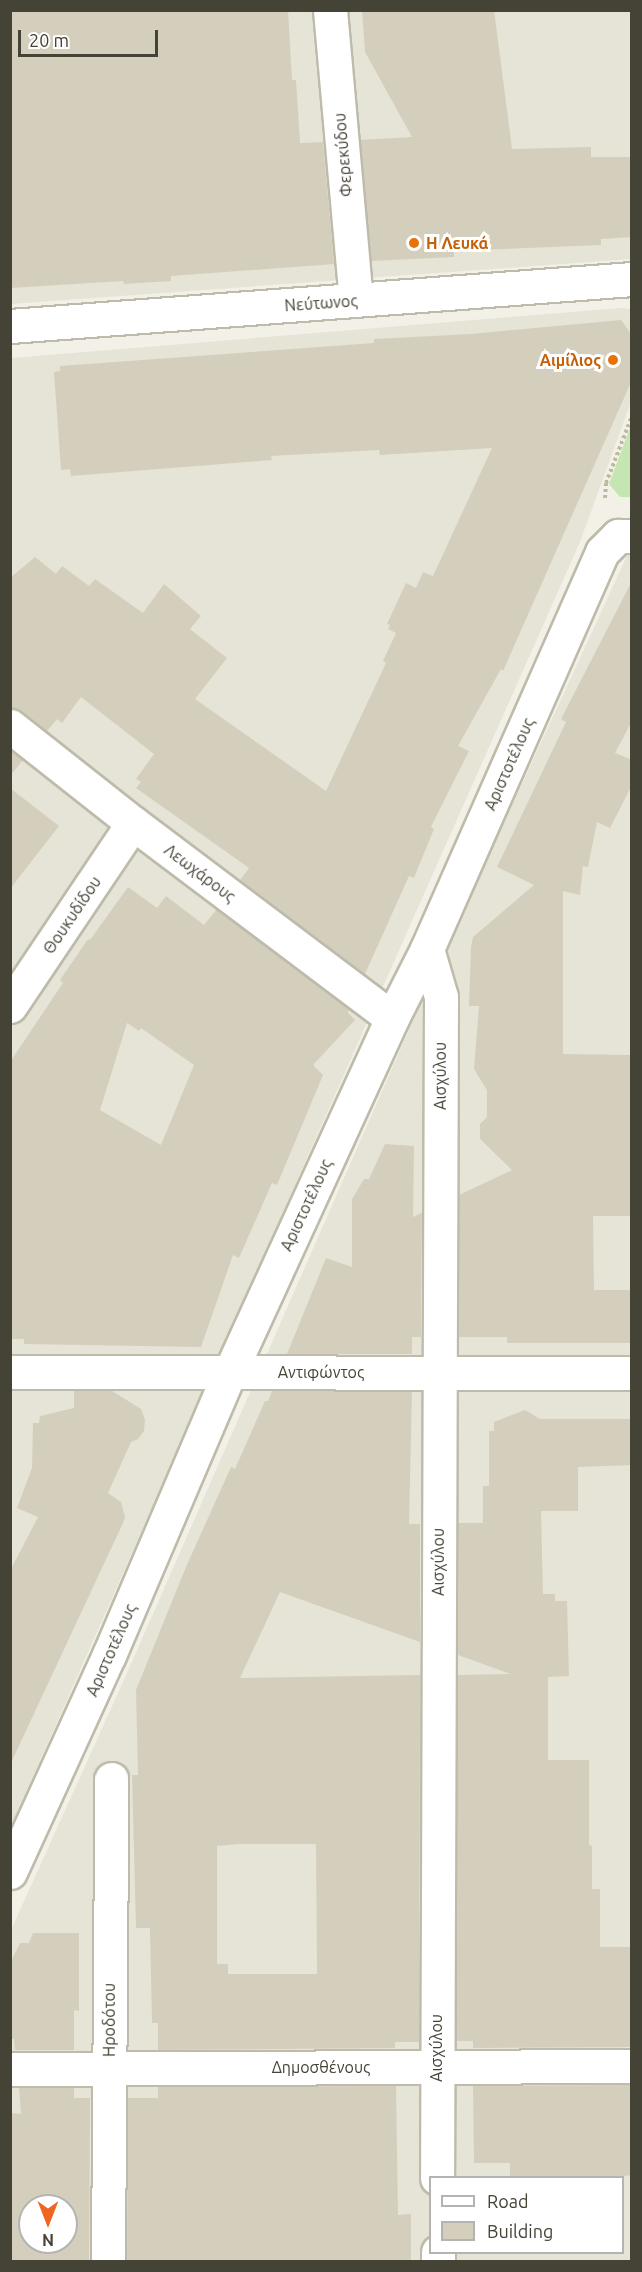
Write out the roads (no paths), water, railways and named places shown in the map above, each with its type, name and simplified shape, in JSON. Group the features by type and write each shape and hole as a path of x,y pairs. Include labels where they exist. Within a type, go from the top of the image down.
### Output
{"street":[{"name":"Φερεκύδου","path":"330,10 356,300"},
{"name":"Νεύτωνος","path":"10,326 632,279"},
{"name":"Αριστοτέλους","path":"10,1872 109,1655 230,1372 392,1018 427,949 602,552 621,540"},
{"name":"Λεωχάρους","path":"10,726 133,823 392,1018"},
{"name":"Θουκυδίδου","path":"10,1006 133,823"},
{"name":"Αισχύλου","path":"427,949 441,997 437,2176"},
{"name":"Αντιφώντος","path":"10,1372 632,1373"},
{"name":"Ηροδότου","path":"108,2262 111,1779"},
{"name":"Δημοσθένους","path":"10,2068 632,2066"}],"place":[{"name":"Η Λευκά","path":"414,243"},
{"name":"Αιμίλιος","path":"613,360"}]}
